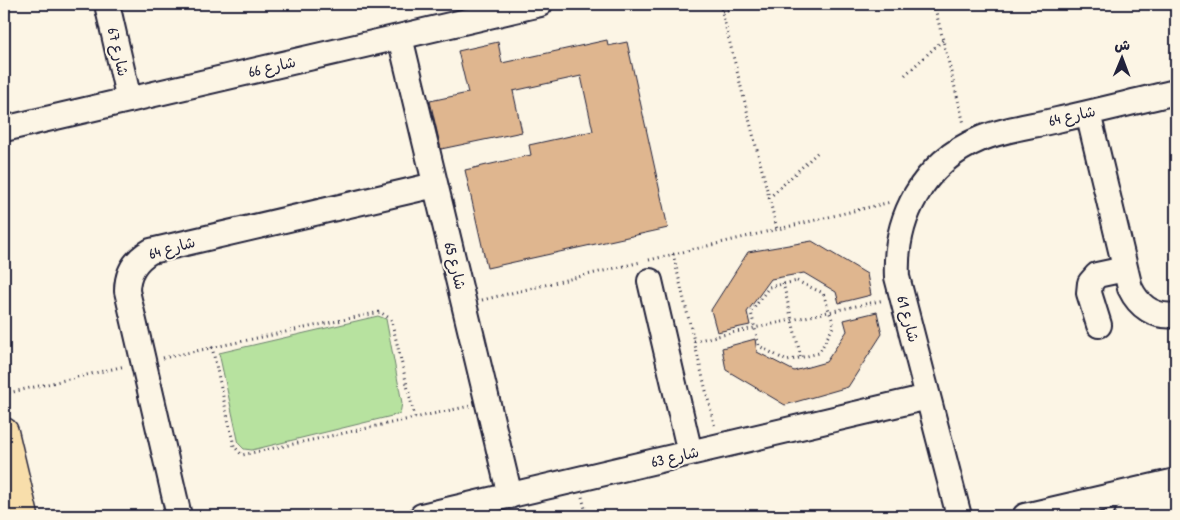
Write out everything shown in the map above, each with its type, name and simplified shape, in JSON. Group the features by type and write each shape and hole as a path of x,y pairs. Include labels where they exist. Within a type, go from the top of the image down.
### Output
{"main road":[{"path":"4,432 7,463 24,516"}],"street":[{"name":"شارع 67","path":"107,4 128,100"},
{"name":"شارع 66","path":"4,130 540,4"},
{"name":"شارع 65","path":"400,37 510,496"},
{"name":"شارع 64","path":"969,144 992,135 1176,92"},
{"path":"1088,113 1130,288 1140,304 1158,315 1176,315"},
{"name":"شارع 61","path":"959,516 896,277 897,248 903,222 914,196 944,161 969,144"},
{"name":"شارع 64","path":"179,516 127,283 133,267 144,255 151,251 435,185"},
{"path":"1099,325 1089,293 1090,283 1097,275 1125,269"},
{"path":"650,281 690,453"},
{"name":"شارع 63","path":"422,516 928,397"},
{"path":"1025,516 1176,481"},
{"path":"1128,516 1176,505"}],"path":[{"path":"720,4 777,229"},
{"path":"722,12 755,4"},
{"path":"934,4 969,144"},
{"path":"905,75 943,40"},
{"path":"769,198 819,151"},
{"path":"464,304 914,196"},
{"path":"673,254 719,446"},
{"path":"797,281 822,292 834,324 816,354 787,361 761,348 754,328 752,310 770,287 783,283 797,281"},
{"path":"783,283 800,358"},
{"path":"694,341 902,296"},
{"path":"4,394 374,312 384,313 391,319 415,418"},
{"path":"212,347 234,446 242,455 488,402"}],"green space":[{"path":"378,316 386,319 402,403 400,414 252,450 244,449 239,444 219,353"}],"building":[{"path":"607,40 608,46 627,42 668,228 487,268 465,170 531,155 529,145 593,131 581,76 513,91 522,132 441,149 430,101 468,93 458,51 498,42 502,63"},
{"path":"812,241 867,274 871,295 839,303 836,292 804,273 771,279 747,312 750,325 717,332 711,310 748,252"},
{"path":"877,312 882,334 848,387 785,405 726,370 722,348 755,339 757,352 794,371 826,362 847,331 844,320"}]}
